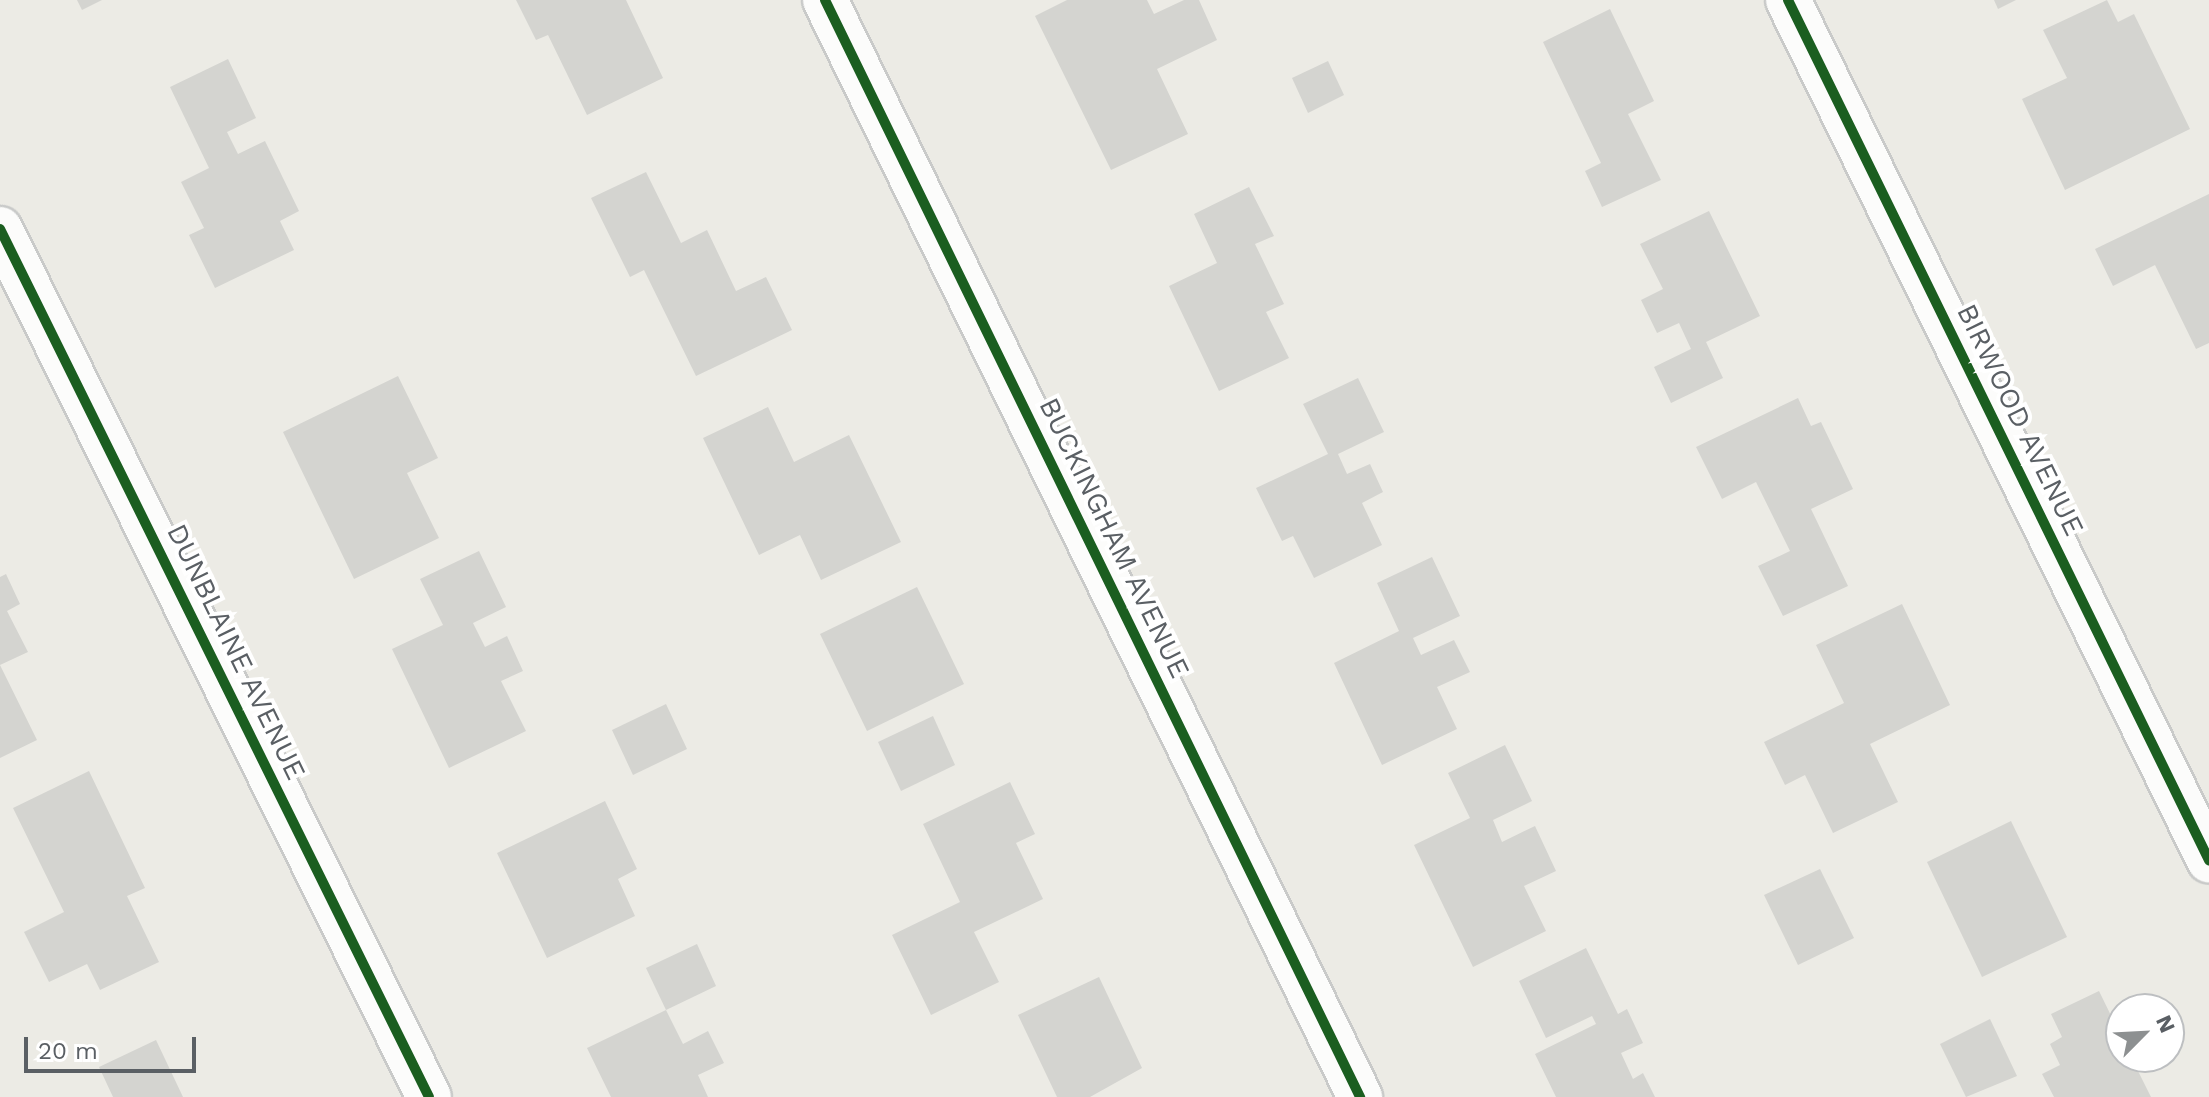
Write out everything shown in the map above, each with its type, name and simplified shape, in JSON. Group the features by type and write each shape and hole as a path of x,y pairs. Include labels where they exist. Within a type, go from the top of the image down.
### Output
{"street":[{"name":"BUCKINGHAM AVENUE","path":"825,0 1360,1097"},
{"name":"BIRWOOD AVENUE","path":"1788,0 2209,860"},
{"name":"DUNBLAINE AVENUE","path":"0,229 429,1097"}],"building":[{"path":"77,0 102,0 82,10"},
{"path":"516,0 626,0 663,78 587,115 548,35 536,40"},
{"path":"1067,0 1147,0 1154,14 1184,0 1199,0 1217,40 1157,69 1188,134 1111,170 1035,16"},
{"path":"1994,0 2016,0 1998,9"},
{"path":"2107,0 2118,22 2134,14 2190,129 2065,190 2022,99 2067,78 2043,30"},
{"path":"1610,9 1654,101 1628,114 1661,180 1602,207 1585,171 1601,163 1543,42"},
{"path":"228,59 256,118 227,132 238,154 265,141 299,211 280,221 294,250 215,288 189,235 204,228 181,182 209,168 170,87"},
{"path":"1328,61 1344,95 1308,113 1292,78"},
{"path":"646,172 681,243 707,230 736,291 766,277 792,330 696,376 644,270 630,277 591,198"},
{"path":"1249,187 1274,236 1255,244 1284,304 1266,312 1289,358 1219,391 1169,286 1217,263 1194,214"},
{"path":"2209,194 2209,343 2196,349 2155,265 2113,286 2095,249"},
{"path":"1709,211 1760,316 1706,342 1723,378 1671,403 1654,367 1691,349 1679,323 1657,333 1641,300 1663,289 1640,244"},
{"path":"398,376 438,458 407,473 439,538 354,579 283,432"},
{"path":"1358,378 1384,432 1338,454 1347,474 1370,464 1383,492 1362,503 1382,545 1314,578 1293,536 1282,541 1256,488 1328,454 1303,404"},
{"path":"1798,398 1811,426 1821,422 1853,489 1811,509 1848,586 1783,616 1758,566 1790,551 1756,482 1722,499 1696,447"},
{"path":"768,407 794,462 849,435 901,542 821,580 800,535 759,555 703,438"},
{"path":"479,551 506,607 473,623 485,647 507,636 523,671 501,681 526,731 449,768 392,649 443,625 420,579"},
{"path":"1432,557 1460,616 1413,638 1421,655 1454,640 1470,672 1437,687 1457,729 1382,765 1334,663 1399,631 1377,583"},
{"path":"6,574 20,604 7,611 28,652 0,665 0,577"},
{"path":"917,587 964,684 867,731 820,634"},
{"path":"1902,604 1950,705 1870,744 1898,802 1833,833 1805,775 1785,785 1764,742 1844,703 1816,645"},
{"path":"0,665 37,740 0,758"},
{"path":"666,704 687,749 633,775 612,730"},
{"path":"933,716 955,765 901,791 878,742"},
{"path":"1505,745 1532,801 1493,820 1502,842 1535,826 1556,871 1524,886 1546,931 1473,967 1414,845 1470,818 1448,773"},
{"path":"89,771 145,888 127,896 159,962 100,990 87,964 49,982 24,932 64,912 13,808"},
{"path":"1010,782 1035,834 1016,843 1043,899 974,932 999,982 931,1015 892,935 960,902 923,824"},
{"path":"605,801 637,869 618,879 635,916 547,958 497,853"},
{"path":"2011,821 2067,937 1982,977 1927,862"},
{"path":"1820,869 1854,938 1798,965 1764,895"},
{"path":"697,944 716,986 666,1010 646,968"},
{"path":"1586,948 1618,1014 1627,1009 1643,1043 1621,1053 1633,1079 1643,1073 1655,1097 1556,1097 1535,1054 1596,1024 1592,1016 1546,1038 1519,981"},
{"path":"1099,977 1142,1068 1090,1097 1057,1097 1018,1015"},
{"path":"2099,991 2105,1003 2105,1073 2139,1073 2151,1097 2054,1097 2042,1074 2060,1065 2050,1044 2062,1037 2051,1014"},
{"path":"666,1010 683,1044 708,1031 724,1063 698,1075 708,1097 611,1097 587,1048"},
{"path":"1990,1019 2017,1076 1966,1097 1940,1044"},
{"path":"156,1040 183,1097 113,1097 99,1067"}],"cycle path":[{"path":"825,0 1360,1097"},
{"path":"1788,0 2209,860"},
{"path":"0,229 429,1097"}]}
